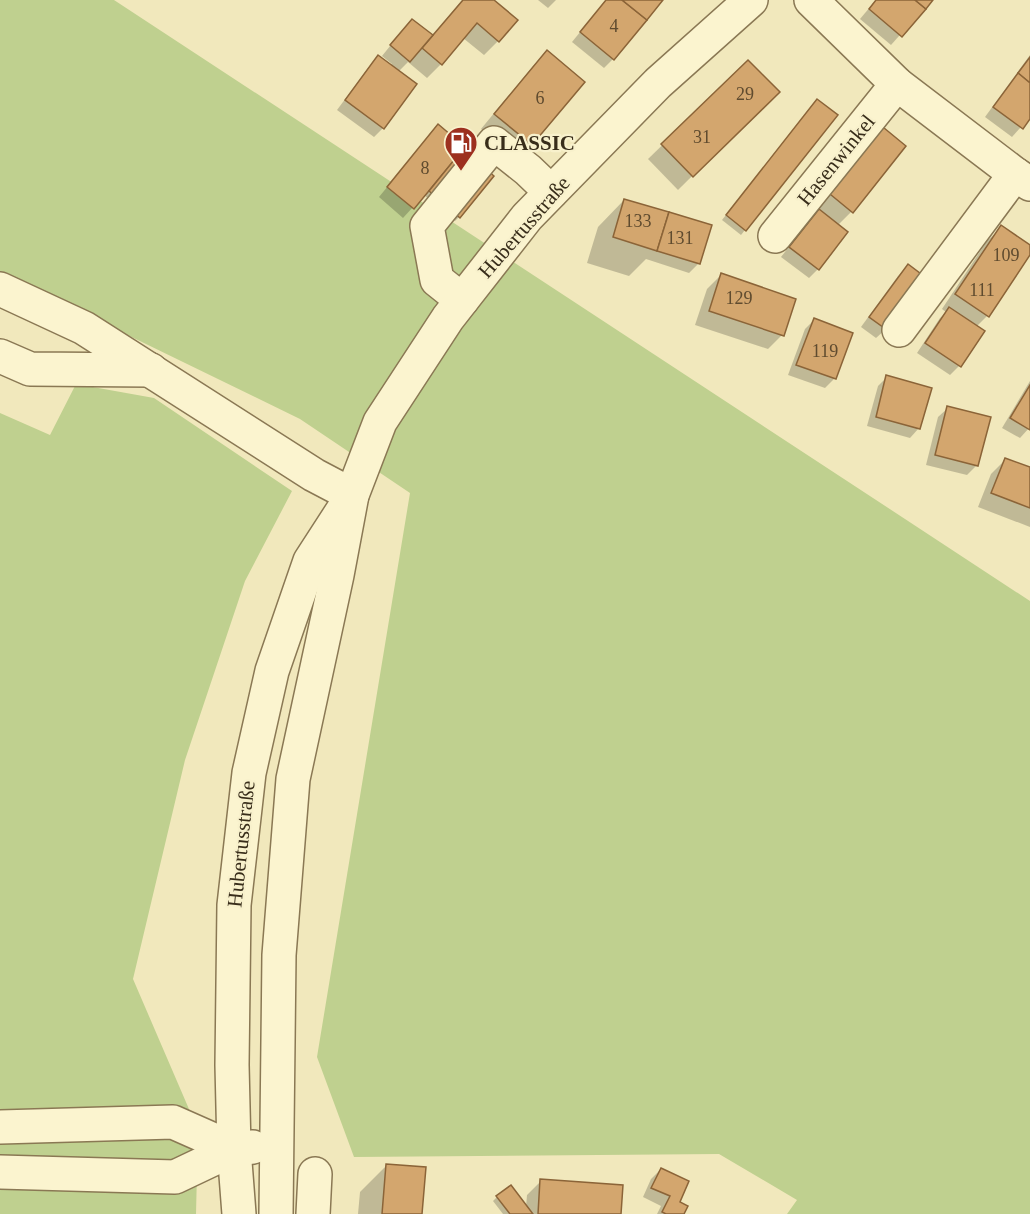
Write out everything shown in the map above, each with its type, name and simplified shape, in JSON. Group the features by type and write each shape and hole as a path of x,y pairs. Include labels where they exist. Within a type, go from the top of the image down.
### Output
{"street":[{"name":"Hubertusstraße","path":"276,1214 279,955 293,779 352,495 380,422 448,318 526,217 658,83 752,0"},
{"path":"811,0 897,84 1023,179 899,330"},
{"name":"Hasenwinkel","path":"775,236 897,84"},
{"path":"462,300 437,280 427,226 494,143 551,192"},
{"path":"0,289 84,328 314,475 352,495"},
{"path":"0,356 30,369 151,370"},
{"name":"Hubertusstraße","path":"239,1214 234,1149 232,1065 234,905 249,773 272,671 310,561 352,495"},
{"path":"0,1127 173,1122 234,1149"},
{"path":"0,1172 175,1177 234,1149 276,1146"},
{"path":"313,1214 315,1174"}],"green space":[{"path":"0,0 114,0 1030,601 1030,1214 787,1214 797,1200 719,1154 354,1157 317,1057 410,493 300,419 0,273"},
{"path":"76,384 154,398 292,491 245,581 185,760 133,979 198,1130 196,1214 0,1214 0,413 50,435"}],"building":[{"path":"463,0 494,0 518,20 499,42 477,23 442,65 422,48"},
{"path":"606,0 622,0 647,20 614,60 580,32"},
{"path":"622,0 663,0 647,20"},
{"path":"876,0 915,0 926,9 902,37 869,9"},
{"path":"915,0 933,0 926,9"},
{"path":"412,19 433,35 410,62 390,45"},
{"path":"547,50 585,82 532,145 494,114"},
{"path":"378,55 417,84 384,129 345,100"},
{"path":"1030,57 1030,83 1018,73"},
{"path":"748,60 780,92 693,177 661,144"},
{"path":"1018,73 1030,83 1030,119 1023,129 993,107"},
{"path":"817,99 838,115 746,231 726,215"},
{"path":"878,123 906,146 853,213 825,190"},
{"path":"438,124 465,147 414,209 387,187"},
{"path":"463,149 494,176 460,218 429,191"},
{"path":"624,199 669,212 657,251 613,237"},
{"path":"819,209 848,232 819,270 789,247"},
{"path":"669,212 712,225 700,264 657,251"},
{"path":"1001,225 1030,245 1030,255 989,317 955,294"},
{"path":"908,264 925,277 887,330 869,317"},
{"path":"721,273 796,299 784,336 709,311"},
{"path":"949,307 985,331 961,367 925,343"},
{"path":"814,318 853,333 836,379 796,365"},
{"path":"886,375 932,388 920,429 876,417"},
{"path":"1030,385 1030,430 1010,418"},
{"path":"947,406 991,417 978,466 935,455"},
{"path":"1005,458 1030,467 1030,508 991,493"},
{"path":"386,1164 426,1167 422,1214 382,1214"},
{"path":"661,1168 689,1181 680,1202 688,1206 684,1214 662,1212 670,1196 651,1188"},
{"path":"540,1179 623,1185 621,1214 538,1214"},
{"path":"511,1185 533,1214 510,1214 496,1196"}],"place":[{"name":"CLASSIC","path":"461,172"}]}
